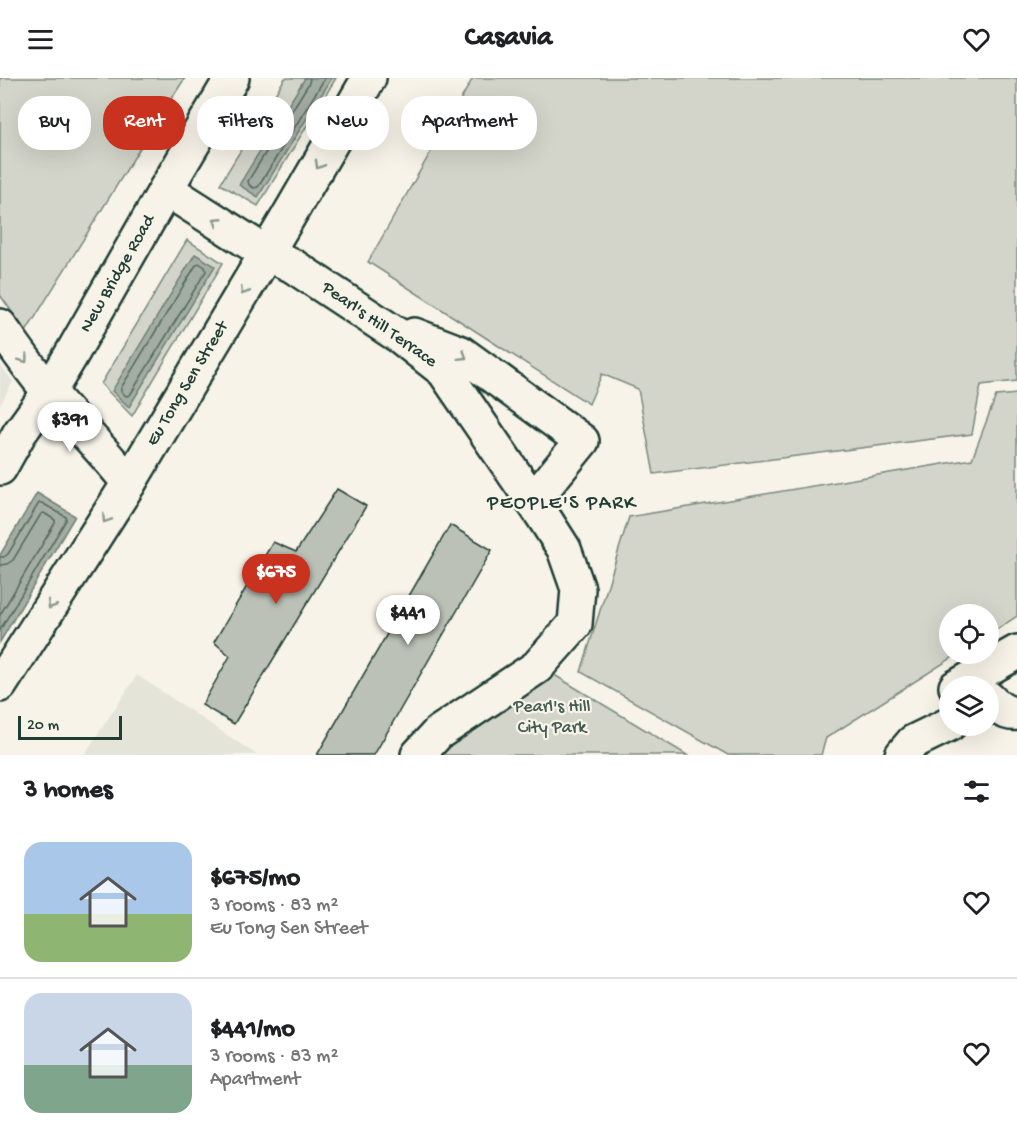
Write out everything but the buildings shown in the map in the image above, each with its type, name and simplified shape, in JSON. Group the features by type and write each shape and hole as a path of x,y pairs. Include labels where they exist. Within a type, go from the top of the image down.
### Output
{"main road":[{"name":"New Bridge Road","path":"0,468 19,434 49,392 70,357 232,78"},
{"name":"Eu Tong Sen Street","path":"0,685 129,483 369,78"},
{"name":"Pearl's Hill Terrace","path":"166,189 266,253 293,266 371,317 444,371 564,549 578,589 575,624 537,667 438,733 418,755"},
{"path":"371,317 461,353 582,441 533,501"},
{"path":"0,326 49,392 129,483"},
{"path":"994,676 1017,652"},
{"path":"902,755 913,742 939,723"}],"shaded area":[{"path":"0,364 13,382 0,405"},
{"path":"137,675 257,755 84,755"}],"green space":[{"path":"0,78 185,78 173,96 103,96 103,150 139,150 26,332 0,295"},
{"path":"285,78 336,78 325,96 306,96 306,127 294,147 294,96 274,96"},
{"path":"473,78 1017,78 1017,381 981,385 972,434 654,474 638,389 602,374 589,404 368,262 432,150 537,150 537,96 463,96"},
{"path":"241,150 292,150 258,206 220,184"},
{"path":"187,240 223,263 132,416 101,384"},
{"path":"1017,394 1017,616 999,628 999,604 939,604 939,664 942,664 826,738 821,755 728,755 581,672 629,517 972,459 996,396"},
{"name":"Pearl's Hill City Park","path":"546,670 687,755 430,755"}],"water":[{"path":"305,78 332,78 321,96 306,96 306,120 294,139 294,96"},
{"path":"261,150 287,150 258,197 239,185"},
{"path":"195,254 215,266 129,407 112,391"},
{"path":"37,493 75,516 0,642 0,555"}],"district":[{"name":"PEOPLE'S PARK","path":"562,504"}]}
